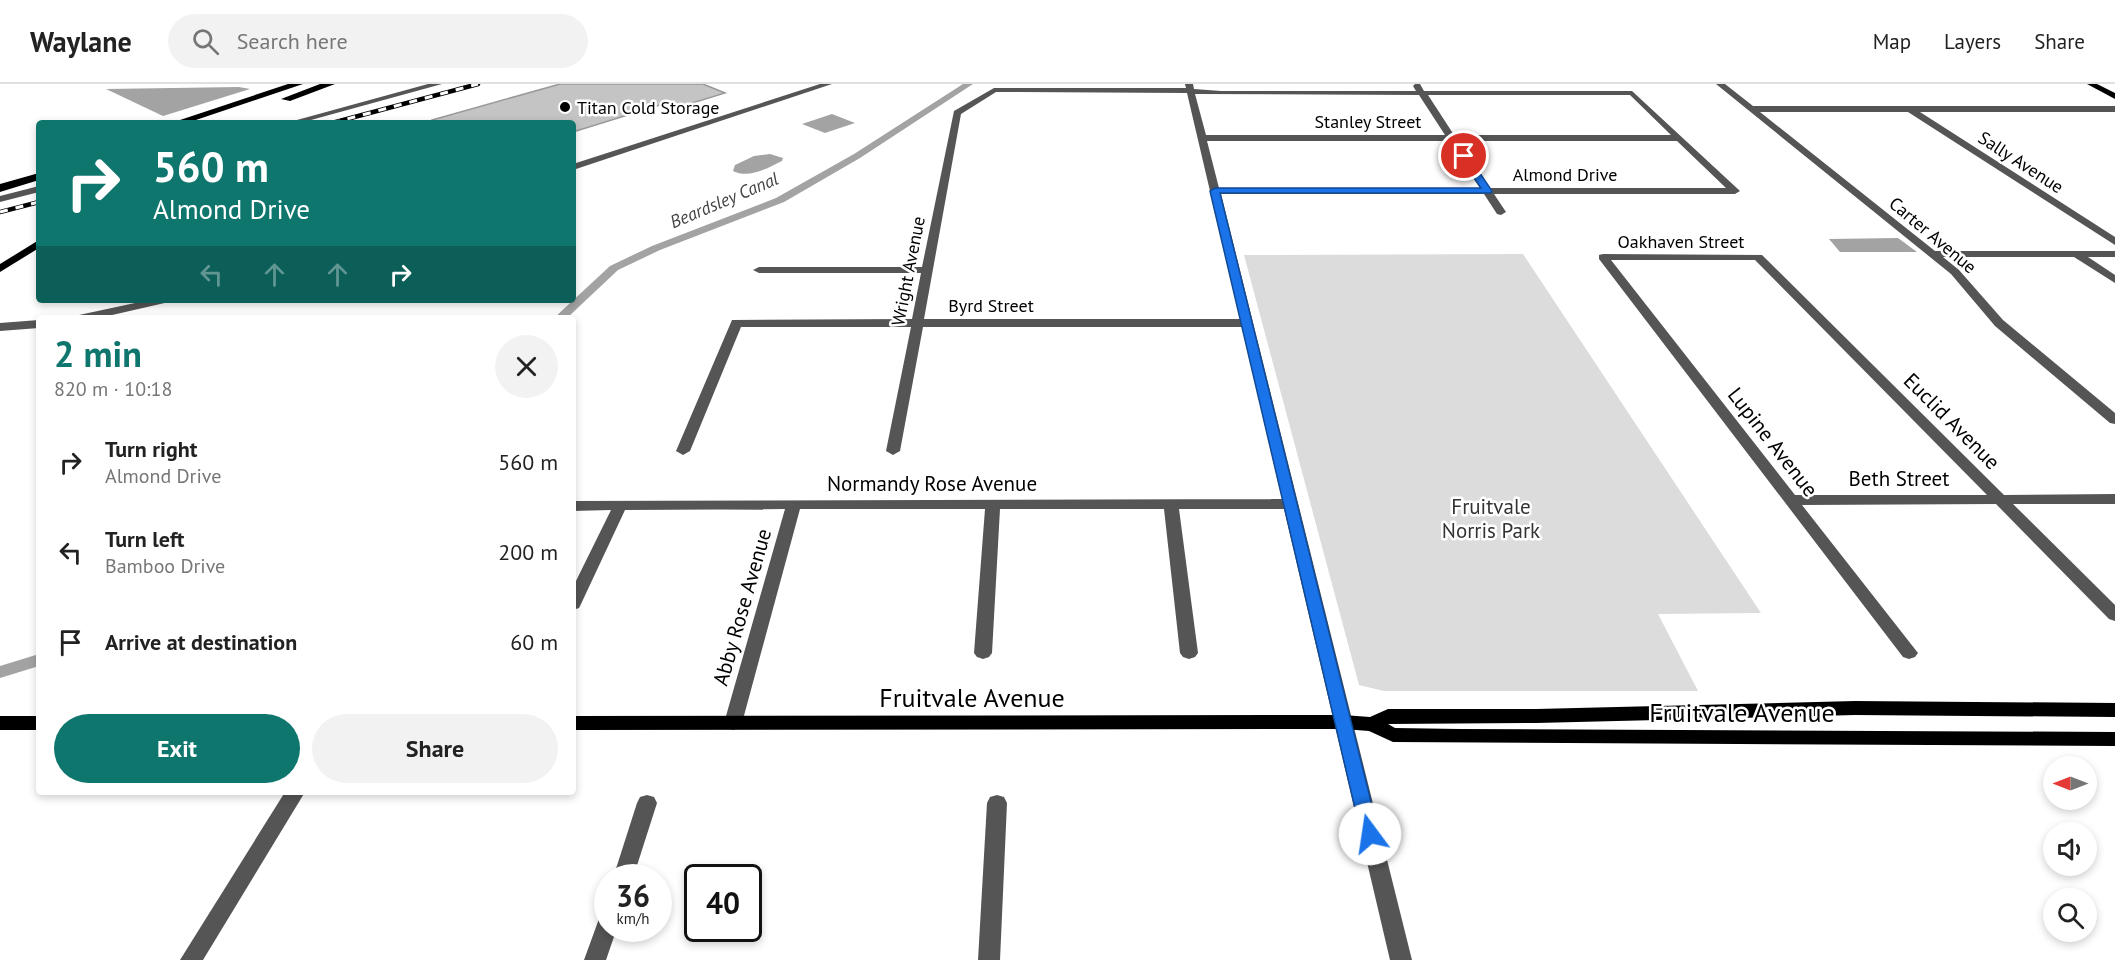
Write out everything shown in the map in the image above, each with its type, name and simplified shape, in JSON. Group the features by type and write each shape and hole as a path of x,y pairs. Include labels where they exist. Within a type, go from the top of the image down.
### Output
{"highway":[{"path":"185,120 298,84"},
{"path":"222,120 330,84"},
{"path":"0,176 36,166"},
{"path":"0,188 36,177"}],"main road":[{"path":"2091,84 2115,96"},
{"path":"2110,84 2115,87"},
{"path":"0,269 36,245"},
{"name":"Fruitvale Avenue","path":"1372,724 1388,717 1536,717 1855,708 2115,710"},
{"path":"1769,710 1786,738"},
{"name":"Fruitvale Avenue","path":"576,723 1343,722 1372,724 1393,735 2115,740"},
{"path":"0,723 36,723"}],"street":[{"path":"301,120 438,84"},
{"path":"576,166 828,84"},
{"path":"1415,84 1501,212"},
{"name":"Carter Avenue","path":"1720,84 1933,254 1968,285 1998,323 2115,420"},
{"path":"1401,960 1190,87 1221,93 1632,93 1679,138"},
{"name":"Wright Avenue","path":"893,451 957,113 994,90 1190,87"},
{"path":"1751,109 2115,109"},
{"name":"Sally Avenue","path":"1910,109 2115,242"},
{"name":"Stanley Street","path":"1202,138 1679,138"},
{"name":"Almond Drive","path":"1215,191 1735,191 1679,138"},
{"path":"0,199 36,190"},
{"path":"1933,254 2115,254"},
{"path":"2076,254 2115,280"},
{"name":"Oakhaven Street","path":"1603,257 1758,257"},
{"name":"Lupine Avenue","path":"1603,257 1909,653"},
{"name":"Euclid Avenue","path":"1758,257 2115,615"},
{"path":"759,270 927,270"},
{"path":"97,315 151,303"},
{"name":"Byrd Street","path":"683,451 736,323 1246,323"},
{"path":"0,327 36,324"},
{"name":"Beth Street","path":"1791,500 2115,499"},
{"name":"Abby Rose Avenue","path":"733,723 794,504"},
{"path":"982,653 993,504"},
{"path":"1171,504 1189,653"},
{"name":"Normandy Rose Avenue","path":"576,506 1290,504"},
{"path":"576,598 620,506"},
{"path":"191,960 293,795"},
{"path":"627,864 647,803"},
{"path":"989,960 997,803"},
{"path":"595,960 601,942"}],"green space":[{"name":"Fruitvale Norris Park","path":"1523,254 1761,613 1658,614 1698,691 1384,691 1359,685 1244,255"}],"shaded area":[{"path":"239,87 250,89 163,116 106,89"},
{"path":"832,114 855,123 825,133 802,124"},
{"path":"770,154 783,158 782,161 752,173 733,171 735,165 754,156"},
{"path":"1898,238 1917,252 1840,252 1829,239"}],"building":[{"name":"Titan Cold Storage","path":"560,84 703,84 725,93 670,110 660,105 576,131 576,120 432,120"}],"waterway":[{"name":"Beardsley Canal","path":"563,315 614,268 656,248 780,200 857,156 969,84"},
{"name":"Beardsley Canal","path":"0,672 36,661"}],"railway":[{"path":"343,120 478,84"},
{"path":"0,212 36,203"}],"place":[{"name":"Titan Cold Storage","path":"565,107"}],"route":[{"path":"1370,834 1215,191 1487,191 1464,156"}]}
